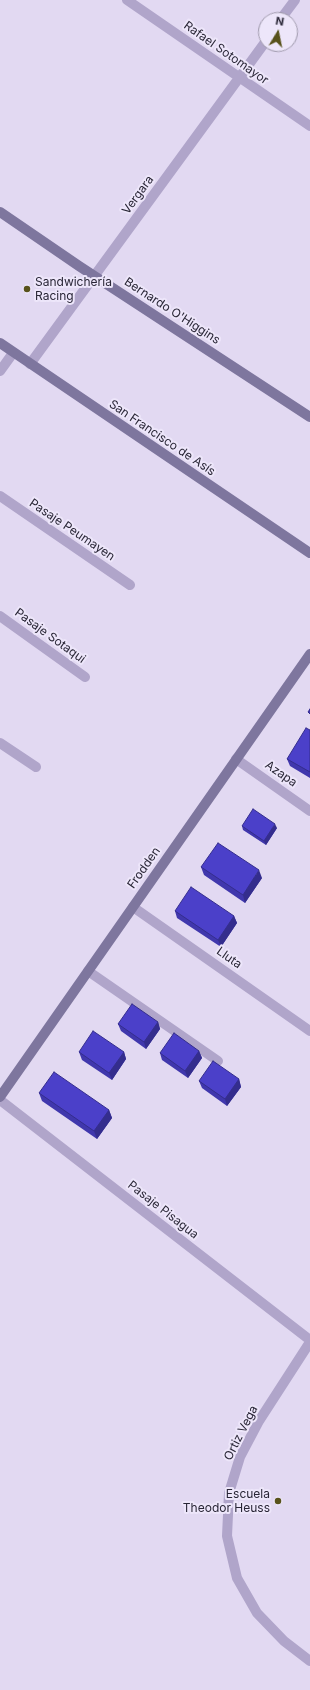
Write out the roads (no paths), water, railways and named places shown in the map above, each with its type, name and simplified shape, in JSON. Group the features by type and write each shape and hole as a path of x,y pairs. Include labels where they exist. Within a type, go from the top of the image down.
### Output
{"main road":[{"name":"Bernardo O'Higgins","path":"0,212 310,417"},
{"name":"San Francisco de Asís","path":"0,344 310,553"},
{"name":"Frodden","path":"0,1099 310,654"}],"street":[{"name":"Rafael Sotomayor","path":"127,0 310,126"},
{"path":"286,12 294,0"},
{"name":"Vergara","path":"30,364 258,52"},
{"path":"0,371 13,352"},
{"name":"Pasaje Peumayen","path":"0,496 130,585"},
{"name":"Pasaje Sotaqui","path":"0,616 85,677"},
{"path":"0,743 36,767"},
{"name":"Azapa","path":"236,759 310,811"},
{"name":"Lluta","path":"133,907 310,1032"},
{"path":"88,971 218,1061"},
{"name":"Pasaje Pisagua","path":"0,1099 310,1341"},
{"name":"Ortiz Vega","path":"310,1341 259,1421 240,1457 230,1493 227,1536 237,1578 257,1613 284,1641 310,1661"}],"place":[{"name":"Sandwichería Racing","path":"27,289"},
{"name":"Escuela Theodor Heuss","path":"278,1501"}]}
